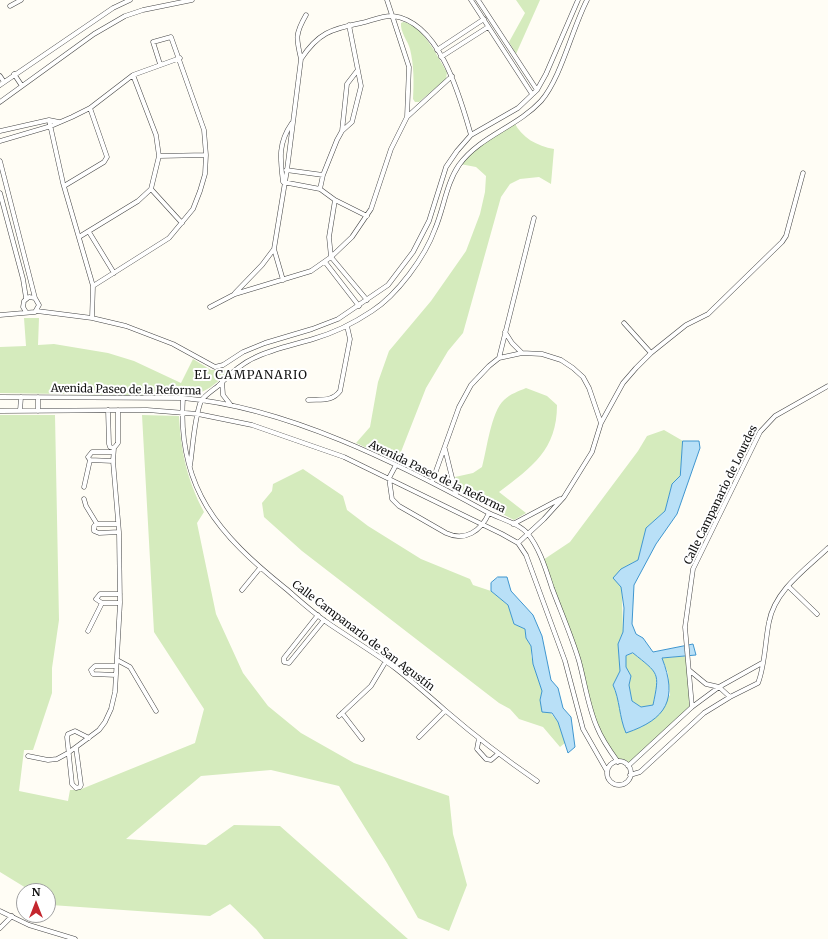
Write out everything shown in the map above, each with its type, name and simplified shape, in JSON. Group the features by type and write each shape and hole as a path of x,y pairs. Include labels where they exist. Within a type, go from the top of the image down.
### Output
{"street":[{"path":"10,6 21,0"},
{"path":"0,85 120,2 130,0"},
{"path":"0,102 94,34 125,16 142,10 192,0"},
{"path":"387,0 409,67 407,117"},
{"path":"532,94 472,2 478,0 537,90"},
{"path":"0,315 26,312 32,313 37,311 92,318 148,333 195,355 211,366 218,367 265,343 312,330 338,319 359,306 388,284 413,252 429,221 446,167 457,151 472,135 518,108 537,90 546,74 578,0"},
{"path":"202,400 222,381 253,358 314,339 347,326 373,311 385,301 414,267 435,230 453,176 465,158 498,131 533,109 554,82 587,0"},
{"path":"283,280 274,249 283,182 287,170 301,59 298,45 298,29 306,15"},
{"path":"301,59 311,44 328,32 349,25 392,16 410,21 420,27 441,56 452,76 472,135"},
{"path":"437,50 484,19"},
{"path":"342,131 352,122 358,103 361,86 357,72 349,25"},
{"path":"441,56 488,27"},
{"path":"496,39 501,36"},
{"path":"93,286 169,238 193,209 200,191 206,155 204,130 180,58 171,38 153,42 160,64"},
{"path":"0,139 51,126 90,108 133,75 180,58"},
{"path":"320,189 323,175 342,131 347,84 357,72"},
{"path":"14,74 22,86"},
{"path":"79,237 138,201 151,189 159,156 156,136 133,75"},
{"path":"0,76 4,82"},
{"path":"210,307 235,294 310,271 326,262 352,237 367,216 391,149 407,117 452,76"},
{"path":"64,186 104,162 107,157 90,108"},
{"path":"0,131 50,120 59,122"},
{"path":"50,120 64,186 93,286 92,318"},
{"path":"283,182 280,156 284,134 293,122"},
{"path":"159,156 206,155"},
{"path":"0,161 35,298 39,303 37,311"},
{"path":"281,169 323,175"},
{"path":"628,766 630,775 626,783 617,785 608,779 607,770 583,729 565,662 526,555 518,543 544,519 564,497 592,452 601,423 623,383 651,353 686,325 708,314 782,242 786,236 803,173"},
{"path":"283,182 320,189 335,200 367,216"},
{"path":"151,189 182,224"},
{"path":"0,193 23,279 26,298 23,303 26,312"},
{"path":"335,200 329,237 331,257 367,300"},
{"path":"7,219 15,217"},
{"path":"499,358 534,218"},
{"path":"89,232 114,273"},
{"path":"235,294 262,265 274,249"},
{"path":"326,262 359,306"},
{"path":"26,298 35,298"},
{"path":"624,323 651,353"},
{"path":"308,400 330,399 336,396 340,391 350,339 347,326"},
{"path":"505,332 512,343 522,353"},
{"path":"432,482 445,449 459,406 471,385 480,374 499,358 522,353 542,354 561,360 573,368 589,388 601,423"},
{"path":"222,381 223,395 226,401 232,406"},
{"name":"Calle Campanario de Lourdes","path":"692,707 688,657 685,640 686,613 693,569 760,432 775,416 828,386"},
{"name":"Avenida Paseo de la Reforma","path":"0,397 183,398 202,400 256,412 313,430 396,465 456,494 528,533"},
{"path":"20,411 21,397"},
{"path":"38,397 38,411"},
{"name":"Calle Campanario de San Agustín","path":"183,398 183,440 198,491 207,509 233,544 324,620 386,661 416,684 445,711 498,754 537,781"},
{"name":"Calle Campanario de San Agustín","path":"190,466 198,414 202,400"},
{"path":"108,410 109,444 114,450"},
{"path":"28,756 48,760 68,753 89,738 105,722 111,709 116,675 120,602 119,532 113,461 114,450 118,442 118,410"},
{"name":"Avenida Paseo de la Reforma","path":"0,411 118,410 182,412 252,425 308,443 344,457 484,524 518,543"},
{"path":"445,449 456,494"},
{"path":"84,487 90,460 88,457 90,453 114,450"},
{"path":"90,460 113,461"},
{"path":"396,465 389,478 392,499 399,506 453,536 467,536 484,524 489,513"},
{"path":"513,524 564,497"},
{"path":"84,499 86,506 96,524 94,528 96,532 119,532"},
{"path":"96,524 118,524"},
{"path":"528,533 542,561 579,660 596,726 605,744 618,762 628,766"},
{"path":"630,775 638,773 704,713 730,697 756,685 759,681 772,610 788,586 828,548"},
{"path":"242,590 260,568"},
{"path":"788,586 817,614"},
{"path":"120,594 98,595 96,597 97,601 102,603 120,602"},
{"path":"88,631 102,603"},
{"path":"318,615 284,658 284,662 289,663 324,620"},
{"path":"117,660 130,667 156,711"},
{"path":"362,740 341,714 371,686 386,661"},
{"path":"628,766 692,707 719,687 762,663"},
{"path":"116,666 95,666 91,670 93,674 116,675"},
{"path":"689,670 706,684 719,687 730,697"},
{"path":"419,737 445,711"},
{"path":"76,748 80,788 73,787 72,784 66,740 68,734 75,731 89,738"},
{"path":"479,738 477,750 486,759 491,760 498,754"},
{"path":"607,770 613,763 618,762"},
{"path":"0,911 29,925 75,939"},
{"path":"0,928 12,916"}],"green space":[{"path":"516,0 540,0 516,54 509,42 525,13"},
{"path":"403,22 417,28 429,42 447,72 446,79 419,102 415,102 413,99 414,80 412,62 410,49 401,26 401,23"},
{"path":"514,122 521,133 526,137 542,146 554,149 551,184 539,177 520,179 510,184 501,197 463,333 448,351 426,388 397,462 356,443 370,427 378,382 389,351 431,301 466,251 480,214 485,192 486,176 476,167 460,164 480,145"},
{"path":"24,318 39,318 38,345 54,344 108,353 134,361 181,383 193,359 211,370 225,370 227,373 210,387 191,396 0,393 0,347 26,346"},
{"path":"526,388 547,396 557,405 556,421 553,434 540,456 522,474 499,492 526,513 514,520 458,491 455,477 473,473 482,467 490,431 496,413 504,400"},
{"path":"0,415 55,415 59,620 52,668 52,693 33,750 24,750 19,791 68,801 70,790 79,790 195,743 204,709 154,632 142,415 179,416 181,442 186,466 193,489 204,512 197,523 216,614 243,673 268,706 301,733 354,763 449,796 453,834 467,885 449,931 418,918 387,863 339,786 271,770 201,776 126,839 206,845 234,825 280,826 408,939 264,939 256,929 230,904 210,916 56,905 56,883 18,883 0,872"},
{"path":"664,430 683,441 680,476 672,484 665,511 646,528 638,560 621,569 623,632 618,644 620,671 613,685 626,732 642,727 670,695 668,673 662,658 687,656 692,706 627,765 618,762 596,725 580,659 543,560 570,542 638,451 647,436"},
{"path":"303,469 343,496 347,510 368,526 421,559 470,579 473,585 491,591 508,605 514,624 525,629 526,638 531,646 531,656 542,691 540,700 558,722 565,743 560,747 543,727 519,719 510,709 499,703 302,551 264,517 262,503 272,491 273,484"},
{"path":"633,653 648,665 655,674 657,680 653,705 641,707 632,701 629,685 631,676 626,667 626,656"}],"water":[{"path":"683,441 699,441 700,448 677,514 656,544 634,585 632,624 636,634 643,638 653,652 693,644 696,655 662,658 667,672 669,685 665,706 660,714 651,721 626,733 613,685 620,671 618,644 623,632 624,608 621,587 613,578 621,569 638,560 646,528 665,511 672,484 680,476","holes":["633,653 648,665 655,674 657,680 653,705 641,707 632,701 629,685 631,676 626,667 626,656"]},
{"path":"498,577 507,577 511,591 533,615 542,636 551,680 558,688 563,708 571,717 575,747 568,753 558,722 552,713 542,712 540,700 542,691 533,664 531,646 526,638 525,629 514,624 508,605 491,591 491,583"}],"district":[{"name":"EL CAMPANARIO","path":"251,376"}]}
